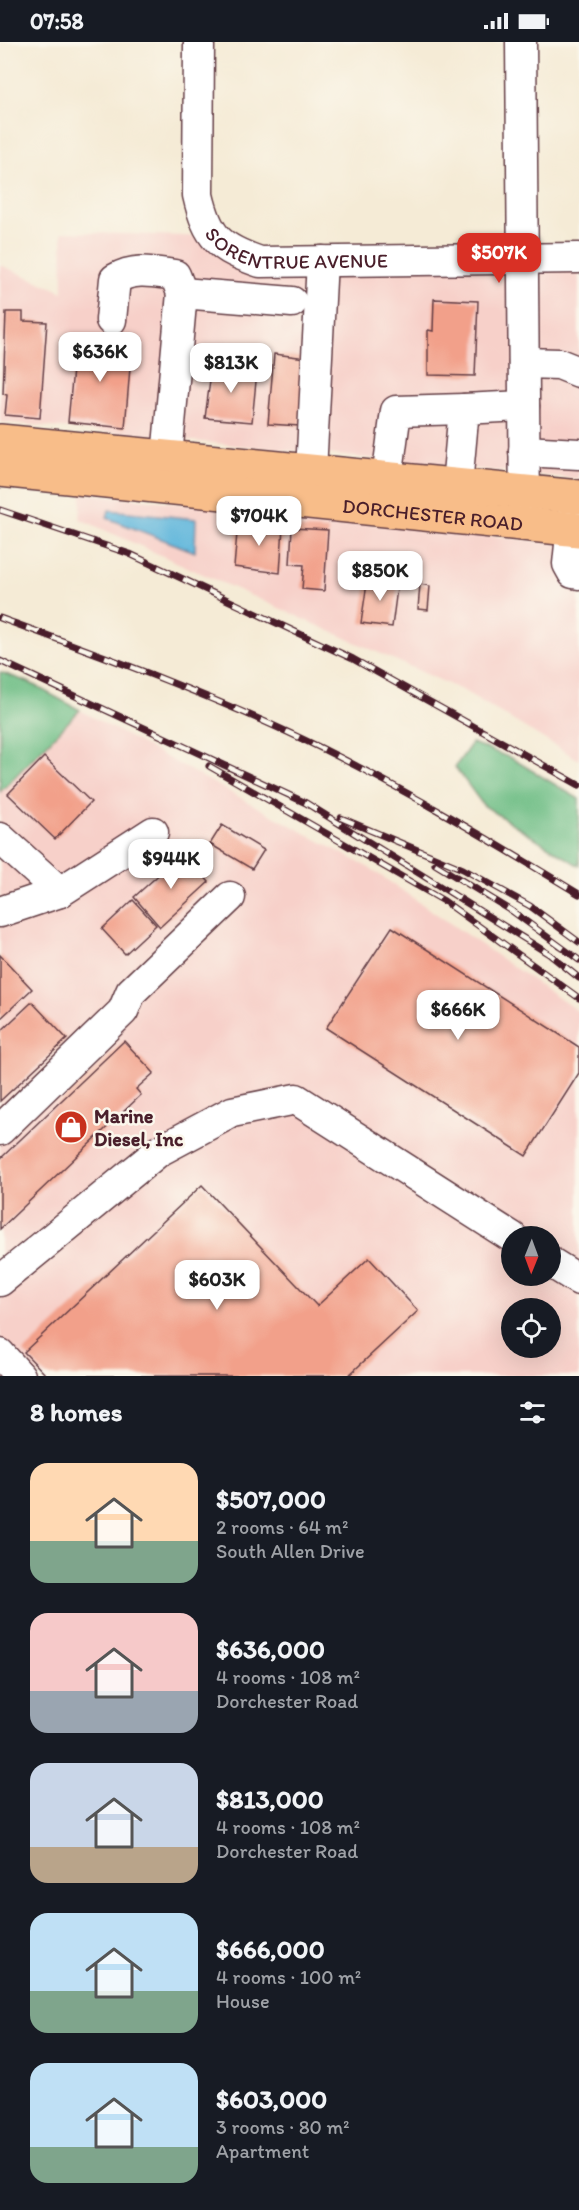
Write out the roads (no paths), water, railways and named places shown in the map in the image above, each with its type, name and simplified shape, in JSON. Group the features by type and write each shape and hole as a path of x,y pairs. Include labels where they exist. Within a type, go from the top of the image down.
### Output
{"main road":[{"name":"DORCHESTER ROAD","path":"0,441 577,497"},
{"name":"DORCHESTER ROAD","path":"0,470 575,530"}],"street":[{"name":"SORENTRUE AVENUE","path":"199,42 198,195 203,219 218,243 260,262 579,258"},
{"path":"521,42 525,525"},
{"path":"311,471 322,261"},
{"path":"111,320 115,279 126,272 146,270 175,275 182,293 166,457"},
{"path":"182,293 292,302"},
{"path":"524,363 559,364 579,372"},
{"path":"387,478 396,411 524,406"},
{"path":"457,485 464,409"},
{"path":"524,451 579,454"},
{"path":"577,497 575,530 568,564 573,573 579,574"},
{"path":"0,912 60,892 153,832"},
{"path":"0,838 60,892"},
{"path":"0,1130 123,1011 131,992 230,897"},
{"path":"0,1281 159,1151 232,1112 296,1100 501,1230"},
{"path":"561,1269 579,1280"},
{"path":"0,1354 20,1376"}],"water":[{"path":"109,510 196,519 195,552 107,518"}],"railway":[{"path":"0,510 130,554 353,659 579,785"},
{"path":"0,618 122,663 282,729 420,800 579,894"},
{"path":"0,661 306,803 549,954 579,978"},
{"path":"209,766 444,901 579,998"},
{"path":"341,818 463,869 530,906 579,942"},
{"path":"435,864 512,911 579,960"}],"place":[{"name":"Marine Diesel, Inc","path":"71,1127"}]}
